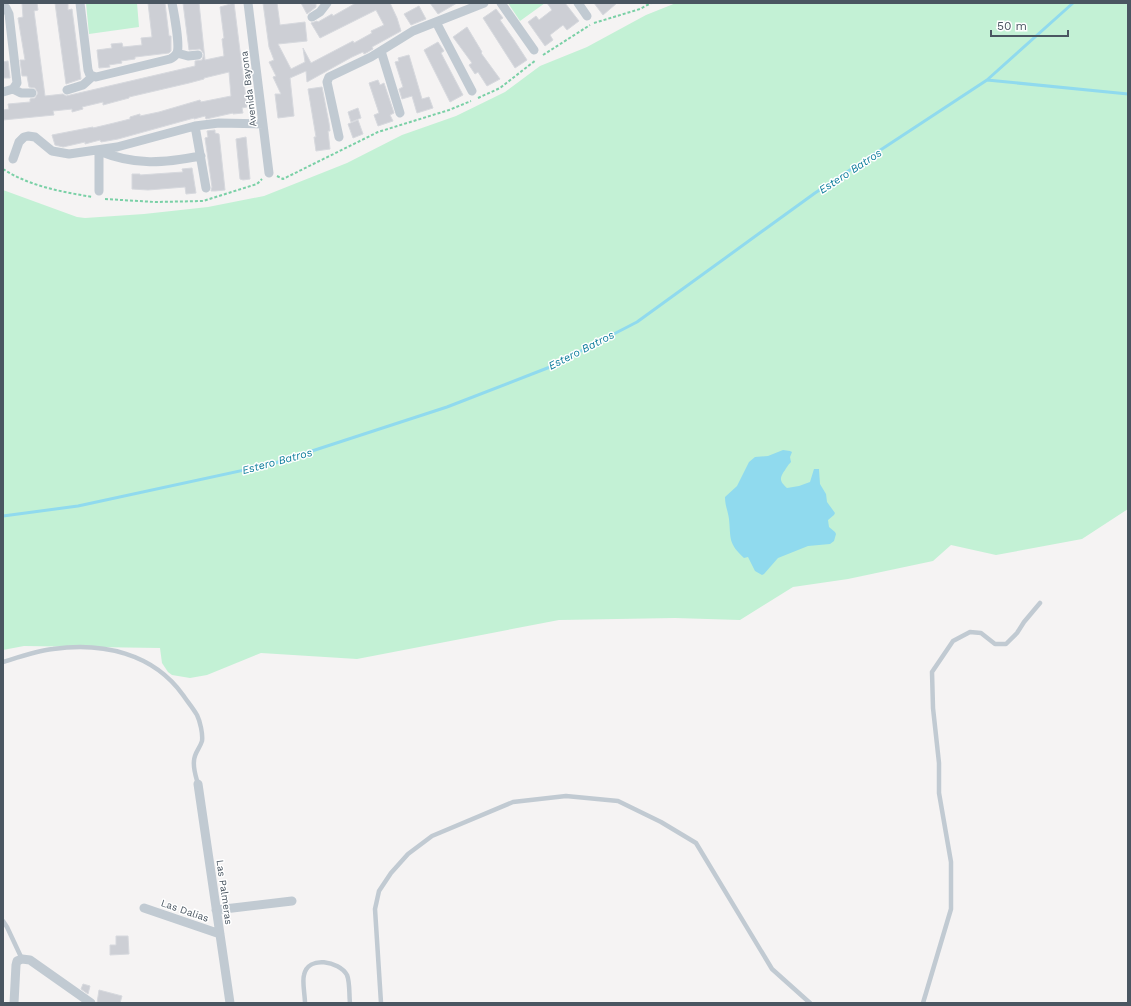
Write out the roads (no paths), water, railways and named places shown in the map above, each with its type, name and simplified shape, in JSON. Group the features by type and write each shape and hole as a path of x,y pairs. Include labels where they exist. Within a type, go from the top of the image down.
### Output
{"street":[{"path":"80,3 88,70 92,76 99,77 170,59 177,53 178,45 172,3"},
{"name":"Avenida Bayona","path":"248,3 269,173"},
{"path":"312,17 320,12 327,3"},
{"path":"339,137 327,82 328,78 381,51 413,32 484,3"},
{"path":"501,3 534,50"},
{"path":"578,3 587,16"},
{"path":"6,6 9,14 16,80 16,85 13,90"},
{"path":"436,22 472,91"},
{"path":"381,51 400,113"},
{"path":"177,53 183,55 198,55"},
{"path":"67,90 83,85 92,76"},
{"path":"3,92 13,90 22,93 32,93"},
{"path":"13,159 19,142 21,139 28,136 35,137 52,151 63,154 99,151 135,143 195,126 219,123 263,124"},
{"path":"195,126 206,188"},
{"path":"99,151 122,159 142,162 168,161 200,156"},
{"path":"98,195 99,151"},
{"name":"Las Palmeras","path":"198,784 230,1003"},
{"path":"216,910 292,901"},
{"name":"Las Dalias","path":"144,908 220,934"},
{"path":"14,1003 16,966 17,961 22,959 30,960 91,1003"}],"lane":[{"path":"923,1003 951,909 952,862 938,793 939,763 933,708 932,672 953,641 970,632 981,633 994,644 1006,644 1017,633 1040,602"},
{"path":"3,662 53,649 82,647 105,649 124,653 156,667 175,684 197,715 202,741 196,752 194,760 198,784"},
{"path":"381,1003 375,909 379,891 391,873 408,854 432,836 513,802 566,796 618,801 660,822 696,843 772,968 810,1003"},
{"path":"3,921 22,959"},
{"path":"305,1003 304,975 308,967 313,964 323,962 340,968 348,977 350,1003"}],"water":[{"path":"783,450 792,452 790,457 791,462 781,477 782,482 787,488 810,482 814,469 819,469 820,484 826,494 827,502 835,513 828,520 829,527 836,534 834,541 830,544 808,546 778,558 762,575 755,571 748,557 744,558 739,553 731,540 725,497 737,486 749,462 755,457 768,456"}],"waterway":[{"name":"Estero Batros","path":"3,516 78,506 272,464 447,407 550,367 637,322 815,193 987,80 1073,3"},
{"path":"987,80 1128,94"}]}
